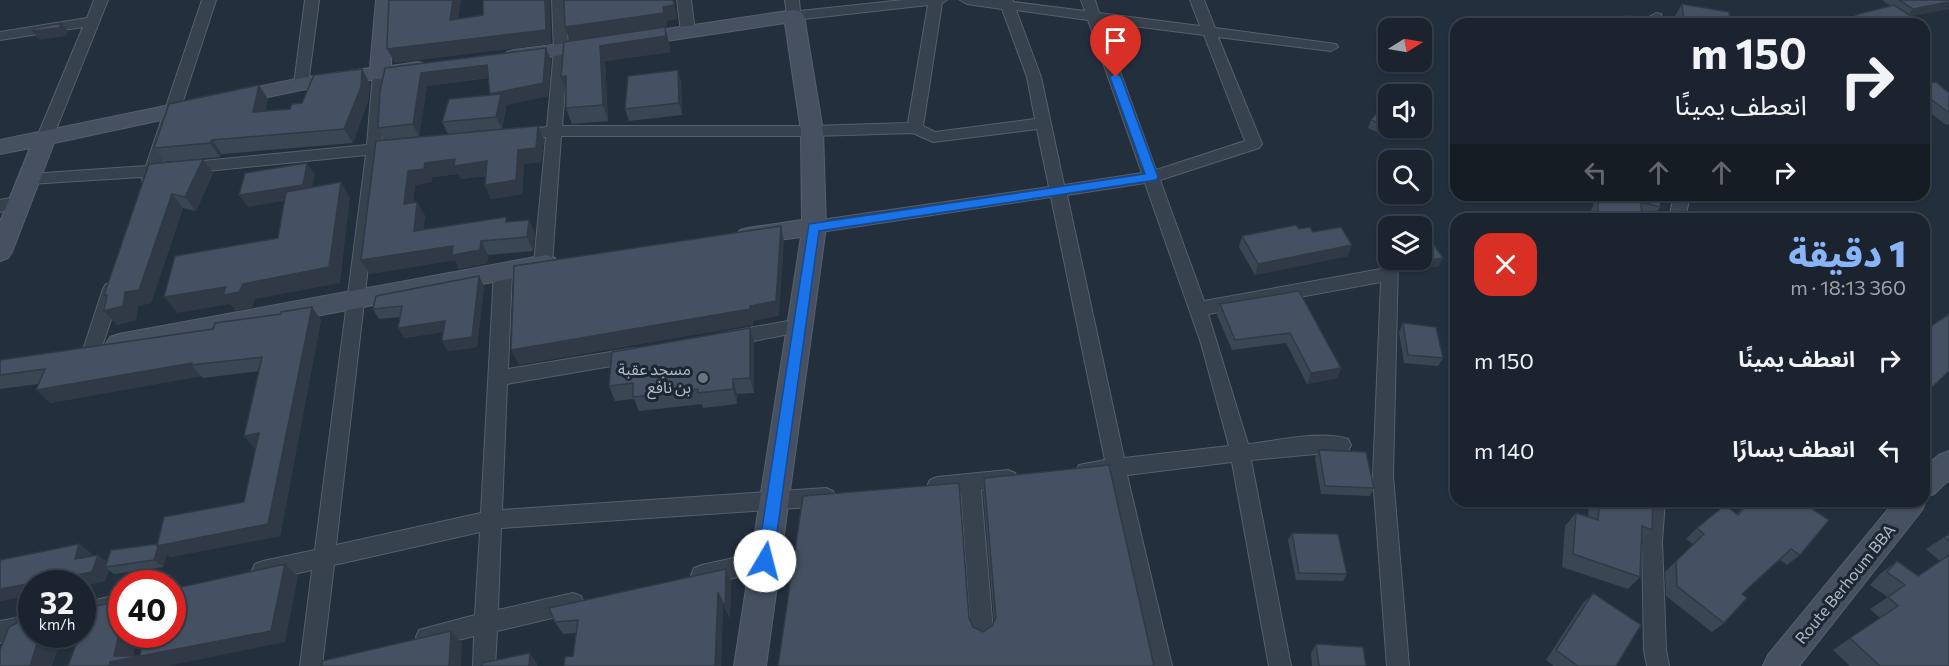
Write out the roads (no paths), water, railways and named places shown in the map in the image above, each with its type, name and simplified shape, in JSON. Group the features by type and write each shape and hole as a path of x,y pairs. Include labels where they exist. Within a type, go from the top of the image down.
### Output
{"street":[{"path":"0,252 10,204 28,179 101,0"},
{"path":"144,193 209,0"},
{"path":"301,84 312,0"},
{"path":"335,660 310,666 374,150 385,0"},
{"path":"80,351 555,263 554,131 561,51 559,0"},
{"path":"684,0 688,32"},
{"path":"967,0 1007,3 1331,47"},
{"path":"1088,0 1210,343 1240,452 1280,666"},
{"path":"720,240 1057,193 1152,177 1254,144 1197,0"},
{"path":"493,59 688,32 793,8 931,1 915,128"},
{"path":"1007,3 1034,77 1116,468 1161,666"},
{"path":"750,666 814,227 812,131 793,8"},
{"path":"0,36 93,21"},
{"path":"0,147 301,84 437,66"},
{"path":"498,137 554,131 812,131 915,128 933,137 1043,123"},
{"path":"28,179 152,171 407,146"},
{"path":"1198,309 1378,270"},
{"path":"1390,270 1383,476 1398,666"},
{"path":"80,351 118,272"},
{"path":"484,666 503,273"},
{"path":"706,342 799,326"},
{"path":"498,378 649,352"},
{"path":"1071,472 1308,445 1341,445"},
{"path":"1930,480 1949,463"},
{"path":"912,488 1026,477"},
{"path":"970,483 982,631"},
{"path":"242,576 491,520 773,502 843,495"},
{"path":"1655,507 1653,552 1655,650 1658,666"},
{"name":"Route Berhoum BBA","path":"1779,666 1907,507"},
{"path":"684,579 765,561"},
{"path":"405,642 591,600"}],"place":[{"name":"مسجد عقبة بن نافع","path":"703,378"}]}
